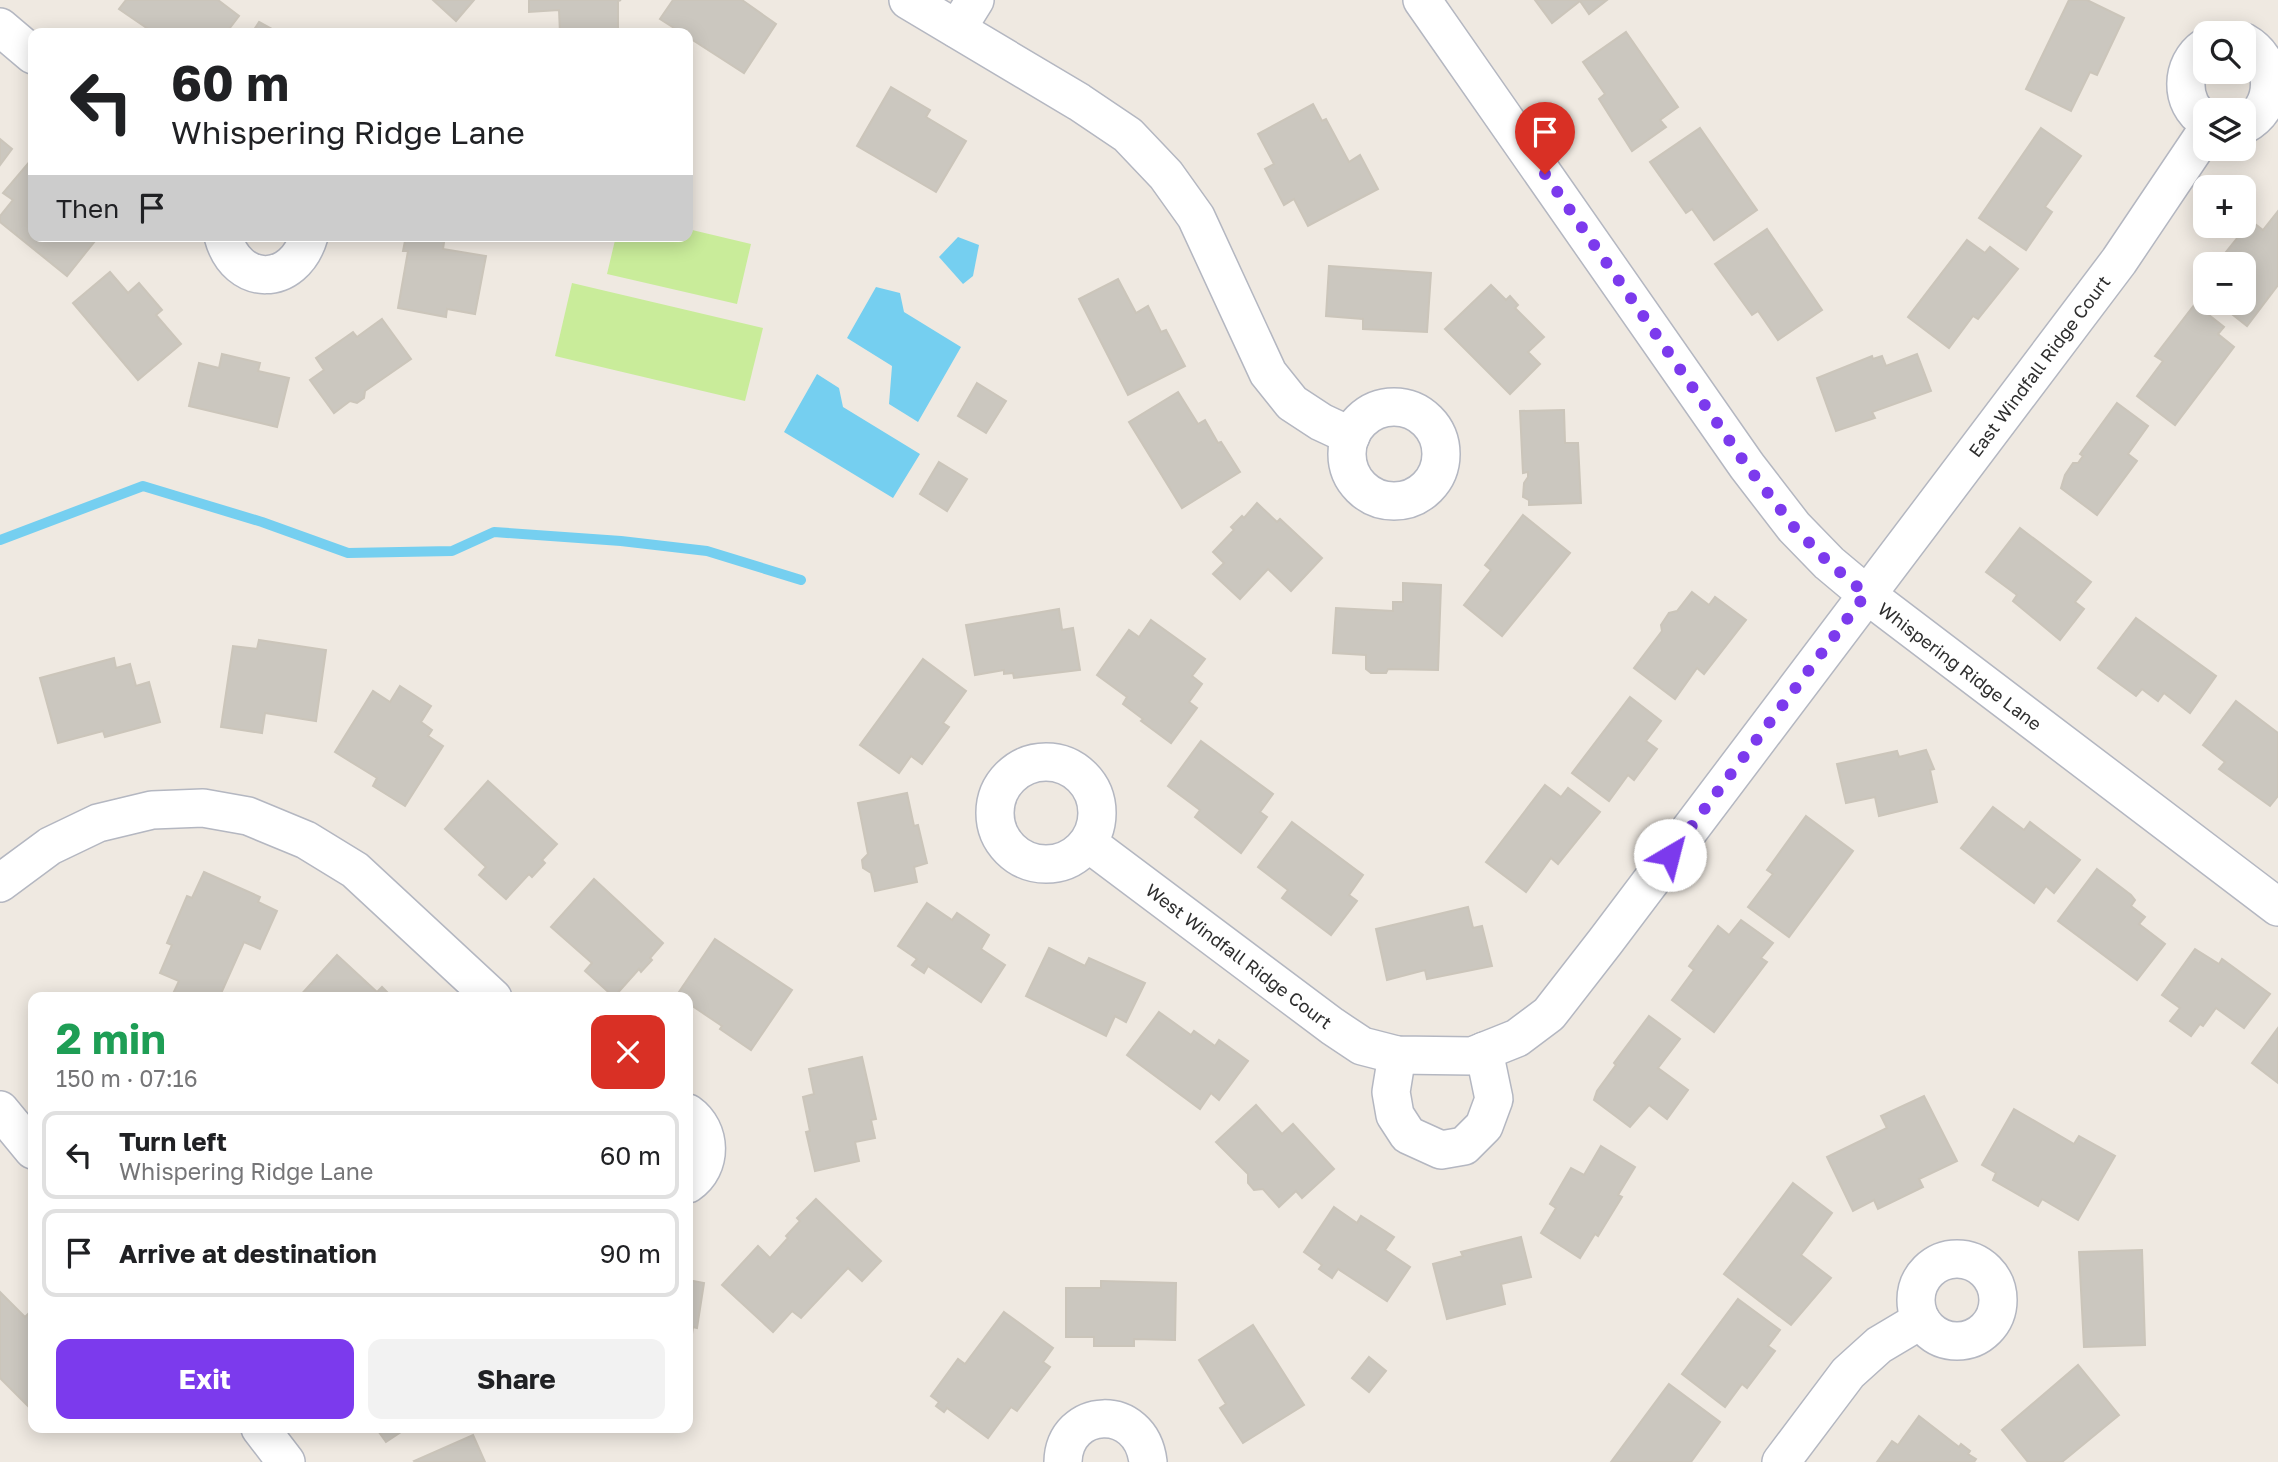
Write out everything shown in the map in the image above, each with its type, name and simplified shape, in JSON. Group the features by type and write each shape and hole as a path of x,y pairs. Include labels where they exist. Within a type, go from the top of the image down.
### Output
{"street":[{"name":"Whispering Ridge Lane","path":"1422,0 1747,466 1794,527 1829,563 1866,594 2278,907"},
{"path":"915,2 966,14 1079,102 1128,135 1166,175 1196,218 1268,373 1293,403 1321,422 1351,436"},
{"path":"0,27 28,51"},
{"path":"2256,49 2265,58 2273,85 2270,99 2263,111 2256,116"},
{"path":"2193,59 2186,75 2186,90 2193,108"},
{"name":"East Windfall Ridge Court","path":"1866,594 2119,261 2193,152"},
{"path":"224,242 226,249 240,266 257,274 272,275 296,262 307,242"},
{"name":"West Windfall Ridge Court","path":"1088,843 1362,1046 1396,1055 1472,1056 1517,1038 1549,1014 1866,594"},
{"path":"0,883 50,846 98,823 152,810 204,808 248,816 306,840 355,870 487,992"},
{"path":"1396,1055 1391,1092 1395,1115 1408,1135 1441,1150 1464,1146 1484,1126 1494,1099 1484,1051"},
{"path":"0,1110 28,1144"},
{"path":"693,1119 701,1128 706,1141 706,1156 701,1170 693,1179"},
{"path":"1781,1462 1848,1373 1879,1345 1921,1320"},
{"path":"1063,1462 1068,1441 1076,1430 1087,1422 1102,1419 1116,1420 1130,1426 1147,1448 1148,1462"},
{"path":"264,1433 286,1462"}],"green space":[{"path":"693,230 751,244 737,304 607,274 615,242 693,242"},
{"path":"572,283 763,328 745,401 555,356"}],"water":[{"path":"958,237 979,245 973,276 963,284 939,257"},
{"path":"876,287 900,293 904,312 961,347 918,422 889,404 892,366 847,338"},
{"path":"817,374 839,388 843,407 920,454 893,498 784,432"}],"building":[{"path":"126,0 218,0 239,16 230,28 147,28 119,9"},
{"path":"433,0 474,0 456,21"},
{"path":"529,0 621,0 618,1 618,28 560,28 559,10 529,12"},
{"path":"673,0 742,0 776,24 744,73 693,40 693,28 674,28 660,19"},
{"path":"1535,0 1607,0 1589,14 1580,1 1552,23"},
{"path":"2069,0 2087,0 2124,18 2097,75 2090,72 2071,111 2026,89"},
{"path":"259,22 270,28 255,28"},
{"path":"1626,32 1678,107 1660,120 1666,127 1632,151 1599,99 1605,94 1583,62"},
{"path":"891,87 930,110 926,117 966,141 936,192 857,146"},
{"path":"1313,104 1322,121 1326,119 1349,162 1360,155 1378,189 1308,226 1294,199 1284,205 1265,169 1274,164 1258,134"},
{"path":"1700,128 1757,210 1714,240 1692,209 1686,213 1650,162"},
{"path":"2041,128 2081,156 2045,207 2052,212 2026,250 1979,218"},
{"path":"0,139 12,149 0,165"},
{"path":"28,164 28,242 94,242 67,276 0,222 0,216 13,200 3,193"},
{"path":"2278,211 2278,285 2256,314 2256,252 2226,252 2237,238 2256,238 2256,225 2263,230"},
{"path":"1767,229 1822,310 1778,340 1758,311 1752,315 1715,264"},
{"path":"1967,240 1985,253 1990,247 2018,269 1978,319 1973,316 1949,348 1908,317"},
{"path":"405,242 444,242 443,249 486,256 475,314 447,309 446,317 398,308 408,251 403,251"},
{"path":"1329,266 1431,273 1427,332 1363,329 1363,319 1326,316"},
{"path":"110,272 128,293 139,283 162,310 156,315 181,344 138,380 73,303"},
{"path":"1118,279 1136,313 1148,306 1161,332 1166,330 1185,366 1128,395 1079,299"},
{"path":"1491,285 1506,300 1510,296 1518,305 1515,308 1544,337 1528,352 1540,364 1510,394 1445,329"},
{"path":"2193,307 2193,315 2209,315 2224,327 2218,334 2234,347 2175,425 2137,396 2163,361 2155,356"},
{"path":"2233,315 2255,315 2247,326"},
{"path":"382,319 411,359 365,391 364,398 357,403 350,401 334,413 310,380 324,370 316,358 353,332 357,337"},
{"path":"222,354 260,363 258,371 289,378 277,427 189,406 199,363 219,368"},
{"path":"1917,354 1931,391 1872,412 1875,418 1836,431 1817,378 1872,356 1873,359 1882,356 1886,366"},
{"path":"977,383 1006,401 986,433 958,416"},
{"path":"1178,392 1198,424 1205,420 1240,472 1182,508 1129,422"},
{"path":"2117,403 2148,426 2128,454 2137,461 2097,515 2061,488 2065,475 2073,463 2078,463 2083,456 2080,454"},
{"path":"1564,410 1565,443 1578,443 1581,503 1529,505 1529,500 1523,497 1528,472 1523,473 1520,411"},
{"path":"939,462 967,479 947,511 920,494"},
{"path":"1257,503 1277,522 1280,519 1322,558 1291,591 1268,569 1240,599 1213,574 1224,563 1213,552 1234,530 1231,527 1242,516 1244,518"},
{"path":"1523,515 1570,553 1502,636 1464,605 1491,570 1485,565"},
{"path":"2020,528 2091,582 2075,602 2084,609 2060,640 2013,601 2017,595 1986,572"},
{"path":"1403,583 1441,585 1438,670 1388,669 1386,673 1371,673 1366,669 1366,655 1333,653 1336,608 1393,611 1393,602 1403,602"},
{"path":"1692,592 1709,605 1715,597 1746,620 1704,674 1697,668 1675,699 1634,668 1662,631 1661,625 1669,613 1677,611"},
{"path":"1059,609 1062,630 1073,628 1080,670 1014,678 1013,673 1004,674 1004,670 975,675 966,625"},
{"path":"2136,618 2216,676 2190,713 2164,693 2158,701 2142,689 2136,696 2098,668"},
{"path":"1151,620 1205,659 1192,676 1202,684 1189,702 1197,708 1171,743 1123,704 1127,697 1097,675 1129,630 1139,637"},
{"path":"259,640 326,650 316,721 265,713 262,733 221,727 233,646 257,649"},
{"path":"114,658 116,668 130,664 136,686 149,682 160,722 105,737 103,731 58,743 40,678"},
{"path":"923,659 966,691 943,723 949,727 922,764 911,756 899,773 860,745"},
{"path":"400,686 431,706 421,722 432,730 428,736 443,746 405,806 373,786 377,778 335,752 373,691 390,702"},
{"path":"1630,697 1661,721 1646,741 1657,749 1634,780 1628,775 1609,801 1572,773"},
{"path":"2236,701 2278,733 2278,796 2270,806 2219,769 2225,762 2203,745"},
{"path":"1201,741 1273,794 1260,812 1267,817 1241,853 1195,817 1200,810 1168,786"},
{"path":"1926,750 1934,769 1930,770 1937,802 1879,816 1875,797 1846,803 1837,764 1897,751 1899,757"},
{"path":"488,781 557,844 542,860 545,863 532,877 529,874 506,899 479,875 486,867 445,829"},
{"path":"1545,785 1561,797 1568,788 1600,812 1558,864 1551,858 1526,892 1486,862"},
{"path":"907,793 914,826 918,825 927,863 914,867 917,882 875,891 871,873 863,868 862,860 868,854 858,803"},
{"path":"1993,807 2024,830 2030,822 2080,860 2054,893 2046,886 2034,903 1961,848"},
{"path":"1806,816 1853,851 1789,937 1748,907 1773,874 1767,870"},
{"path":"1292,822 1363,875 1349,895 1357,901 1331,935 1282,898 1288,890 1258,867"},
{"path":"2097,869 2131,895 2135,900 2131,906 2145,917 2139,924 2165,944 2137,980 2058,921"},
{"path":"204,872 260,897 258,902 277,911 260,949 244,942 222,992 174,992 179,981 160,973 172,945 167,943 187,896 192,898"},
{"path":"594,879 663,943 641,972 639,969 618,992 608,992 585,971 592,963 551,927"},
{"path":"927,903 952,920 957,913 989,935 981,949 1005,965 981,1002 928,966 924,973 912,965 917,959 898,946"},
{"path":"1468,907 1473,928 1482,926 1492,966 1427,979 1425,970 1387,980 1376,929"},
{"path":"1741,920 1773,943 1761,958 1767,962 1714,1032 1672,1000 1694,970 1689,966 1718,926 1729,935"},
{"path":"715,939 792,990 751,1050 693,1006 693,992 679,992"},
{"path":"1049,948 1085,966 1089,958 1145,983 1126,1022 1115,1016 1106,1036 1026,996"},
{"path":"2195,949 2219,964 2222,959 2270,994 2244,1028 2216,1008 2203,1026 2200,1024 2191,1036 2170,1021 2180,1008 2162,995"},
{"path":"337,955 377,992 303,992"},
{"path":"1159,1012 1191,1035 1194,1031 1215,1046 1219,1040 1248,1061 1219,1100 1211,1093 1200,1109 1127,1055"},
{"path":"1649,1016 1680,1039 1658,1068 1688,1090 1667,1119 1649,1105 1630,1127 1594,1100 1597,1091 1616,1065 1614,1063"},
{"path":"2278,1028 2278,1083 2252,1063"},
{"path":"862,1057 876,1119 871,1120 875,1138 855,1142 859,1161 815,1171 806,1132 810,1131 803,1097 814,1094 809,1069"},
{"path":"1924,1096 1957,1161 1919,1179 1923,1187 1878,1209 1874,1200 1853,1211 1827,1157 1887,1128 1881,1116"},
{"path":"1256,1105 1282,1134 1293,1124 1334,1169 1302,1198 1296,1191 1279,1207 1263,1189 1254,1190 1248,1183 1248,1174 1216,1142"},
{"path":"2014,1109 2074,1144 2079,1136 2115,1156 2078,1220 2042,1199 2038,1206 1993,1180 1996,1173 1982,1165"},
{"path":"1601,1146 1635,1167 1618,1195 1622,1197 1598,1236 1595,1234 1580,1258 1541,1233 1556,1208 1550,1204 1571,1168 1584,1175"},
{"path":"1793,1183 1832,1213 1801,1255 1831,1278 1791,1325 1724,1274"},
{"path":"816,1199 881,1261 862,1281 848,1268 801,1318 792,1311 773,1332 722,1285 758,1246 770,1258 800,1221 797,1218"},
{"path":"1334,1207 1357,1223 1361,1216 1394,1237 1385,1250 1410,1267 1387,1301 1338,1269 1332,1278 1319,1269 1322,1265 1304,1252"},
{"path":"1521,1237 1531,1277 1501,1284 1505,1304 1447,1319 1433,1264 1463,1256 1461,1252"},
{"path":"2142,1250 2145,1345 2084,1347 2079,1252"},
{"path":"693,1281 704,1283 697,1328 693,1327"},
{"path":"1101,1281 1176,1283 1175,1340 1134,1339 1134,1346 1094,1346 1094,1337 1066,1337 1066,1288 1101,1288"},
{"path":"0,1292 25,1317 28,1314 28,1406 0,1378"},
{"path":"1738,1299 1780,1330 1768,1346 1775,1351 1747,1388 1742,1384 1725,1407 1682,1374"},
{"path":"1004,1312 1053,1348 1043,1362 1050,1367 1017,1411 1011,1407 988,1438 947,1408 944,1412 936,1406 939,1402 931,1396 958,1359 965,1364"},
{"path":"1253,1325 1304,1405 1243,1443 1220,1408 1226,1404 1199,1360"},
{"path":"1369,1357 1386,1371 1369,1392 1352,1378"},
{"path":"2078,1365 2119,1415 2062,1462 2028,1462 2002,1430"},
{"path":"1669,1384 1720,1422 1691,1462 1611,1462"},
{"path":"1919,1416 1959,1447 1961,1444 1970,1451 1968,1454 1976,1459 1974,1462 1877,1462 1892,1441 1898,1445"},
{"path":"380,1433 400,1433 386,1442"},
{"path":"473,1435 485,1462 414,1461"}],"waterway":[{"path":"0,540 143,486 262,522 348,553 452,551 494,532 621,541 707,551 801,580"}],"route":[{"path":"1545,174 1747,466 1794,527 1829,563 1866,594 1670,855"}]}
